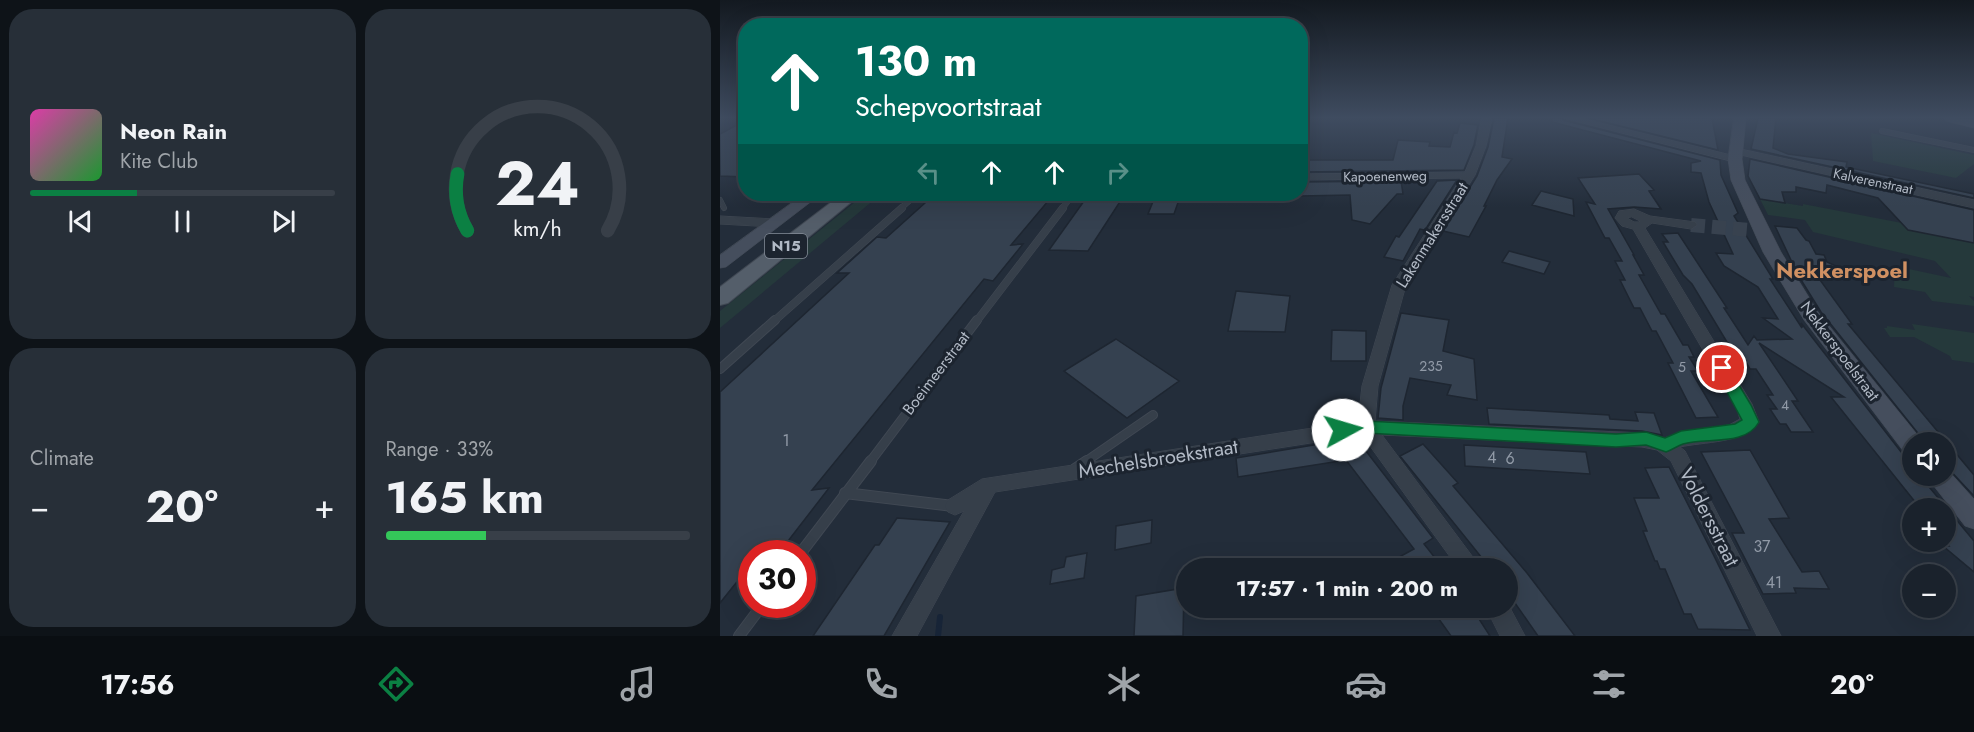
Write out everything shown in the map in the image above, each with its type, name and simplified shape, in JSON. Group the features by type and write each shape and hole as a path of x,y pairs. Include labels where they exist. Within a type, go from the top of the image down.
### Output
{"main road":[{"name":"Nekkerspoelstraat","path":"1737,148 1742,191 1756,230 1811,316 1902,432"},
{"path":"720,263 804,201"},
{"name":"N15","path":"720,282 826,201"},
{"name":"N15","path":"720,298 843,201"},
{"path":"1947,486 1974,518"}],"street":[{"name":"Lakenmakersstraat","path":"1366,427 1370,386 1399,285 1469,175 1480,148"},
{"name":"Kalverenstraat","path":"1703,148 1974,204"},
{"name":"Kapoenenweg","path":"1308,177 1469,175"},
{"path":"722,214 774,223"},
{"path":"1366,427 1616,440 1646,439 1666,445 1681,438 1739,430 1750,422 1746,409 1642,223 1691,225"},
{"path":"1366,427 1463,558"},
{"name":"Mechelsbroekstraat","path":"955,506 989,485 1366,427"},
{"name":"Voldersstraat","path":"1666,445 1678,456 1769,636"},
{"path":"904,636 989,485"},
{"path":"1503,618 1513,636"}],"lane":[{"path":"720,200 722,214"},
{"path":"720,369 908,201"},
{"name":"Boeimeerstraat","path":"810,540 1068,201"},
{"path":"1070,473 1153,415"},
{"path":"845,493 955,506"},
{"path":"739,636 752,618"}],"green space":[{"path":"1872,148 1940,148 1974,155 1974,164 1956,178 1873,161"},
{"path":"1760,199 1803,206 1803,204 1902,223 1908,230 1974,243 1974,297 1969,296 1974,301 1974,306 1932,301 1925,292 1894,287 1895,266 1951,278 1935,261 1813,232 1805,220 1768,215"},
{"path":"856,201 873,201 720,328 720,311"},
{"path":"1912,324 1974,333 1974,363 1952,360 1950,356 1914,337 1890,337 1884,328 1887,326 1915,330"}],"building":[{"path":"720,148 738,148 738,177 720,176"},
{"path":"1396,148 1473,148 1464,170 1308,172 1308,160 1393,160"},
{"path":"1488,148 1503,148 1502,157 1512,159 1497,180 1469,237 1443,231 1477,176"},
{"path":"1650,148 1672,148 1720,160 1721,175 1738,213 1734,216 1773,279 1770,279 1802,328 1801,323 1902,453 1902,486 1831,397 1844,397 1759,343 1798,401 1792,401 1813,432 1791,432 1786,424 1780,424 1770,409 1777,409 1767,395 1773,395 1756,369 1750,369 1743,357 1736,357 1692,284 1683,275 1663,242 1668,242 1662,234 1678,233 1727,308 1724,308 1748,345 1754,336 1757,340 1792,339 1763,318 1778,319 1758,287 1724,266 1716,253 1733,254 1709,202 1701,173 1691,172 1691,163 1701,161"},
{"path":"1773,148 1788,154 1847,162 1846,167 1974,194 1974,198 1751,149"},
{"path":"1750,159 1974,210 1974,243 1908,230 1878,198 1827,185 1826,193 1796,187 1796,192 1782,192 1785,203 1760,199 1748,176"},
{"path":"1639,174 1654,190 1649,191 1661,209 1634,207 1608,209 1634,255 1644,275 1639,275 1661,314 1665,314 1683,345 1688,345 1694,357 1689,357 1698,371 1691,371 1718,417 1696,418 1668,363 1673,363 1656,331 1652,331 1640,308 1634,308 1620,280 1625,280 1615,261 1622,261 1609,238 1605,238 1586,202 1595,204 1578,178"},
{"path":"1457,180 1427,227 1424,230 1420,229 1403,261 1384,257 1396,236 1399,237 1437,181"},
{"path":"1401,181 1403,194 1397,194 1370,224 1352,220 1350,195 1308,196 1308,182"},
{"path":"1541,191 1573,199 1574,216 1532,205"},
{"path":"927,201 1048,201 1011,245 1023,244 993,281 984,279 812,490 829,488 789,540 738,540 738,580 720,603 720,392 849,273 837,273 877,237 886,238"},
{"path":"1084,201 1120,201 1088,251 1049,250"},
{"path":"1153,201 1179,201 1174,214 1148,214"},
{"path":"1775,226 1797,228 1809,241 1816,254 1824,255 1827,262 1851,273 1850,277 1812,269 1852,324 1848,324 1938,432 1917,432 1821,312 1798,275"},
{"path":"1509,251 1550,262 1544,274 1502,262"},
{"path":"1236,291 1290,296 1285,332 1228,331"},
{"path":"1401,313 1449,320 1443,351 1474,359 1477,400 1447,395 1451,385 1410,378 1403,406 1403,420 1378,418 1381,388"},
{"path":"1332,330 1366,331 1366,361 1331,361"},
{"path":"1116,339 1179,381 1127,418 1064,371"},
{"path":"1487,408 1609,415 1610,419 1638,421 1635,412 1654,413 1662,435 1642,431 1489,424"},
{"path":"1356,438 1433,538 1424,544 1435,558 1397,558 1414,549 1346,460 1238,477 1236,458"},
{"path":"1423,444 1458,483 1453,486 1514,558 1482,558 1400,456"},
{"path":"1464,445 1586,452 1590,474 1465,466"},
{"path":"1750,450 1789,518 1769,519 1802,572 1819,571 1829,589 1794,588 1796,593 1763,594 1732,533 1744,533 1701,452"},
{"path":"1956,453 1974,475 1974,496 1956,477"},
{"path":"1669,467 1750,630 1698,629 1691,614 1684,614 1665,569 1660,569 1655,561 1643,531 1647,531 1634,498 1659,498 1645,468"},
{"path":"1902,486 1928,486 1938,498 1912,498"},
{"path":"897,518 950,522 884,636 813,636 875,545 879,545"},
{"path":"1956,519 1974,541 1974,572 1950,552 1956,552"},
{"path":"1152,520 1151,543 1115,550 1116,526"},
{"path":"1087,553 1084,578 1050,584 1052,570 1064,567 1066,557"},
{"path":"1518,562 1575,636 1538,636 1518,607"},
{"path":"1176,589 1176,618 1183,618 1183,636 1134,636 1136,596"},
{"path":"1438,618 1478,618 1490,636 1451,636"}],"waterway":[{"path":"938,636 940,617"}],"tunnel":[{"path":"1691,225 1750,230"}],"district":[{"name":"Nekkerspoel","path":"1842,270"}],"route":[{"path":"1343,430 1366,427 1616,440 1646,439 1666,445 1681,438 1739,430 1750,422 1746,409 1722,368"}]}
